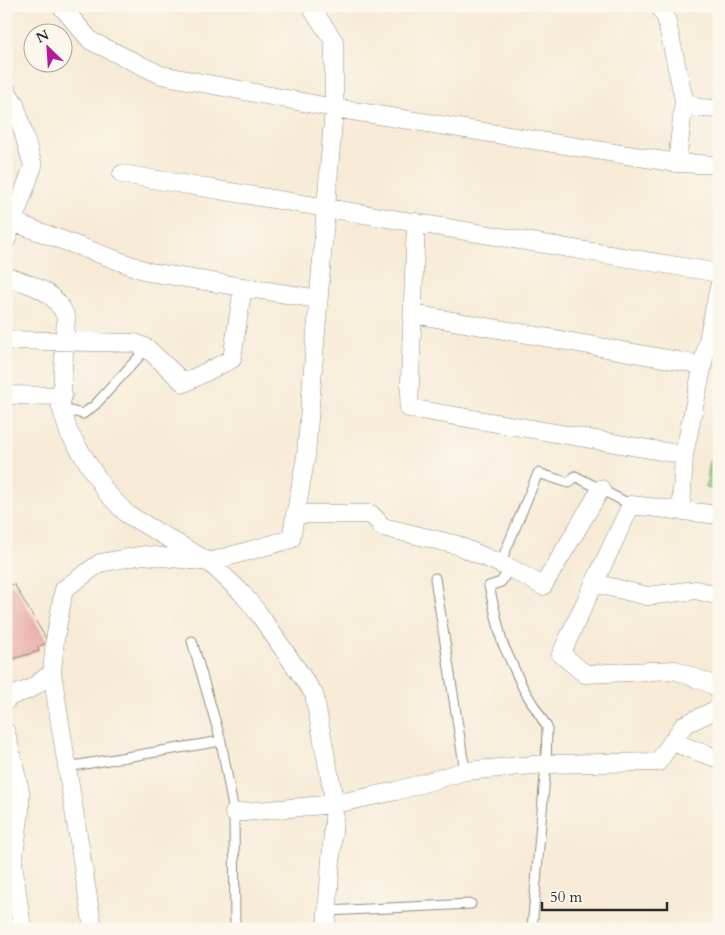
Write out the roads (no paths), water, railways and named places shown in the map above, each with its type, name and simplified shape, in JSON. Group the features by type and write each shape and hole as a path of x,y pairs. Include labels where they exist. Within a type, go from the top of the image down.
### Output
{"street":[{"path":"61,6 91,41 162,75 334,108 677,164 719,165"},
{"path":"93,929 52,673 55,640 64,589 100,563 144,555 209,562 291,539 306,456 334,108 334,41 310,6"},
{"path":"659,6 666,18 684,100 677,164"},
{"path":"6,90 15,104 33,166 6,240"},
{"path":"684,100 697,108 719,109"},
{"path":"122,174 719,272"},
{"path":"13,222 149,272 318,299"},
{"path":"416,222 409,408 684,455"},
{"path":"6,276 44,290 61,304 66,317 63,404 68,432 106,492 127,514 209,562 242,593 314,694 335,804 327,920"},
{"path":"6,340 135,343 147,348 184,383 232,359 243,287"},
{"path":"680,511 684,455 719,287"},
{"path":"413,314 702,365"},
{"path":"6,395 63,404"},
{"path":"296,514 371,514 383,527 457,545 505,566 543,586 601,489"},
{"path":"719,515 630,505 561,654 585,674 675,670 716,686 719,691"},
{"path":"594,583 647,596 696,590 719,596"},
{"path":"6,701 8,696 30,689 52,673"},
{"path":"234,813 335,804 396,791 465,771 546,764 658,762 684,725 719,708"},
{"path":"6,732 20,791 20,811 13,863 22,929"},
{"path":"672,742 719,759"}],"lane":[{"path":"63,404 70,411 82,414 95,405 147,348"},
{"path":"532,929 546,764 547,727 523,688 502,642 489,586 502,582 505,566 538,473 569,483 575,476 630,505"},
{"path":"435,578 465,771"},
{"path":"192,641 221,741 234,813 236,929"},
{"path":"67,767 221,741"},
{"path":"327,920 470,904"}]}
